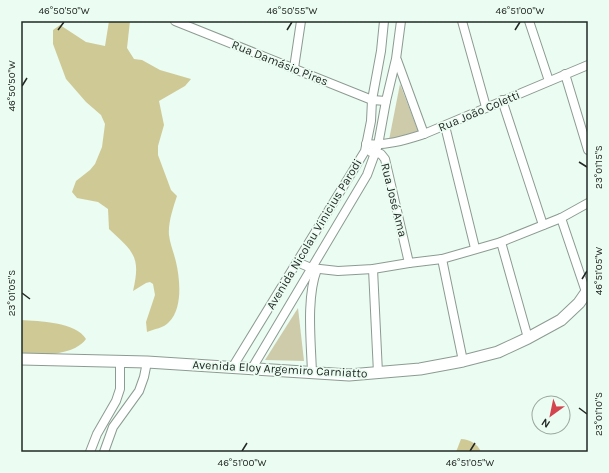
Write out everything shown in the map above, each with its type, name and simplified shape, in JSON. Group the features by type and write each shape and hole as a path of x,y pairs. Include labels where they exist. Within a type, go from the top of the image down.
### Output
{"street":[{"name":"Rua Damásio Pires","path":"175,21 372,100 386,101"},
{"path":"294,68 301,21"},
{"name":"Avenida Nicolau Vinicius Parodi","path":"232,368 366,148 371,121 372,100 381,51 384,21"},
{"name":"Avenida Nicolau Vinicius Parodi","path":"251,370 314,269 367,175 377,149 396,59 401,21"},
{"path":"462,21 486,107"},
{"path":"529,21 548,81"},
{"path":"396,59 424,134"},
{"name":"Rua João Coletti","path":"366,148 377,149 424,134 588,64"},
{"path":"565,74 588,150"},
{"path":"502,100 543,225"},
{"path":"445,126 475,248"},
{"name":"Rua José Ama","path":"377,149 385,159 409,262"},
{"path":"297,262 314,269 333,271 373,269 409,262 442,258 501,242 561,218 588,203"},
{"path":"561,218 587,291"},
{"path":"501,242 528,338"},
{"path":"442,258 463,361"},
{"path":"312,373 310,301 314,269"},
{"path":"373,269 378,373"},
{"name":"Avenida Eloy Argemiro Carniatto","path":"21,359 147,362 251,370 349,375 420,369 463,361 498,352 528,338 561,320 579,302 587,291"},
{"path":"90,452 97,434 116,401 120,389 120,362"},
{"path":"104,452 113,427 139,391 147,362"}],"shaded area":[{"path":"109,21 130,21 127,48 134,59 142,60 160,70 191,79 185,86 159,101 164,125 158,146 158,155 171,190 177,196 171,216 169,235 177,269 179,293 177,309 169,322 162,327 147,332 146,322 155,295 153,284 150,282 146,283 133,291 136,263 130,250 109,229 108,209 98,202 77,198 72,192 76,181 95,164 102,147 105,124 101,115 86,102 66,79 53,44 53,30 60,25 86,42 105,46"},
{"path":"400,84 418,131 389,140"},
{"path":"298,308 304,361 265,360"},
{"path":"21,320 47,322 66,326 81,333 86,339 81,345 65,352 21,355"},
{"path":"461,439 473,442 481,452 456,452"}]}
